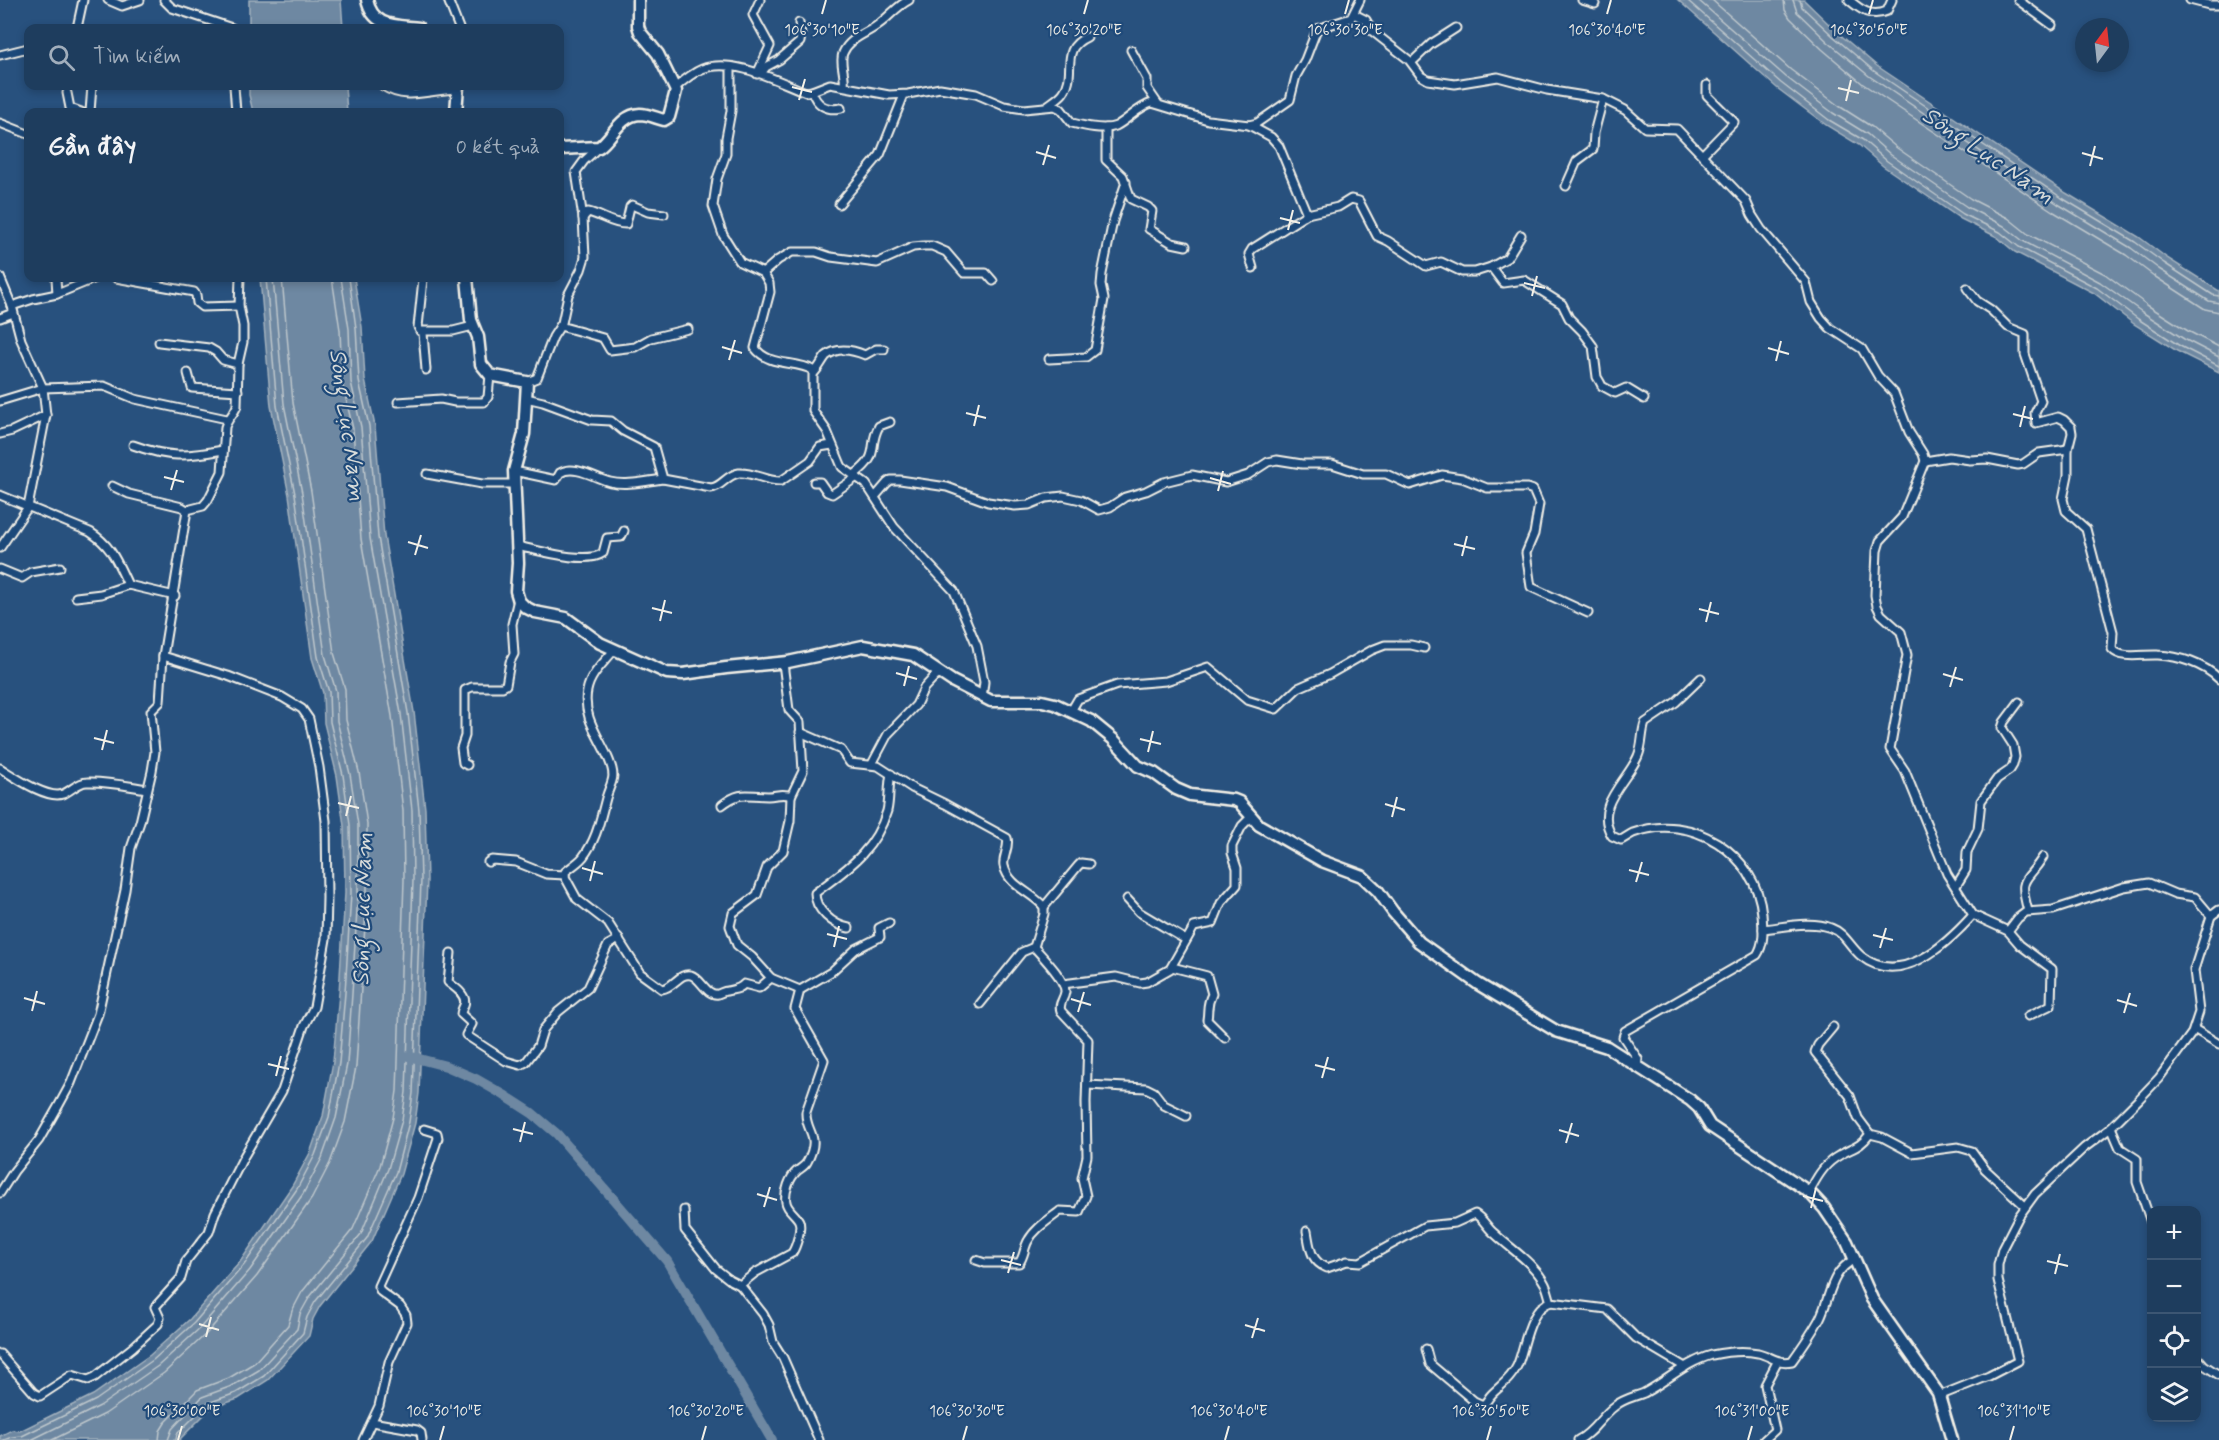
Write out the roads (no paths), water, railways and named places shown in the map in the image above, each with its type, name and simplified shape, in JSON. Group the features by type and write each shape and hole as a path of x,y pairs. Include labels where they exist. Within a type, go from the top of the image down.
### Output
{"street":[{"path":"78,24 83,0"},
{"path":"108,0 122,6 140,0"},
{"path":"164,0 172,9 219,24"},
{"path":"367,0 371,13 376,19 389,24"},
{"path":"448,0 457,24"},
{"path":"466,282 471,320 480,346 481,364 490,375 527,382 537,378 553,337 560,326 568,295 582,269 585,257 583,218 576,172 617,127 634,115 667,119 673,108 675,88 658,54 640,32 638,0"},
{"path":"759,74 770,46 753,15 760,0"},
{"path":"844,86 841,56 843,51 854,39 879,25 901,4 909,0"},
{"path":"1249,125 1257,123 1290,100 1296,76 1317,29 1347,20 1354,14 1360,0"},
{"path":"1582,0 1595,4"},
{"path":"1850,0 1864,11 1875,15 1887,11 1892,0"},
{"path":"2018,0 2052,25"},
{"path":"2190,0 2219,5"},
{"path":"1354,14 1366,20 1372,31 1412,62 1421,76 1435,82 1455,84 1498,77 1547,90 1603,99 1625,110 1645,129 1677,129 1746,201 1761,229 1806,282 1811,302 1821,318 1830,328 1862,349 1878,376 1891,389 1897,398 1909,432 1925,461 1902,517 1878,546 1875,595 1881,614 1901,632 1907,655 1890,749 1905,771 1945,870 1973,915 2008,931 2020,945 2052,969 2051,1005 2028,1016"},
{"path":"759,74 765,67 779,60 800,42 799,23"},
{"path":"1412,62 1431,44 1456,28"},
{"path":"1047,106 1064,91 1074,46 1088,37"},
{"path":"0,55 24,49"},
{"path":"1131,50 1147,79 1147,88 1158,104"},
{"path":"675,88 703,69 721,66 759,74 806,92 830,84 889,95 904,95 940,88 976,94 1004,106 1024,109 1059,107 1074,124 1106,128 1116,126 1144,106 1158,104 1208,120 1249,125 1270,136 1279,146 1307,214"},
{"path":"731,67 731,111 726,138 726,154 717,179 713,206 723,235 740,262 763,273 769,283 771,292 755,348 770,359 811,368 814,373 813,411 826,430 842,467 866,484 894,527 954,591 977,646 984,682 982,698"},
{"path":"1703,154 1734,122 1707,95 1707,85"},
{"path":"90,108 92,90"},
{"path":"234,90 236,108"},
{"path":"395,90 412,96 432,90"},
{"path":"456,108 458,90"},
{"path":"812,91 817,102 825,108 831,110 841,108"},
{"path":"67,93 70,108"},
{"path":"839,204 880,154 904,95"},
{"path":"1566,186 1577,161 1593,149 1594,133 1603,99"},
{"path":"0,123 24,132"},
{"path":"1106,128 1106,160 1123,176 1131,199 1152,211 1149,229 1172,243 1186,246"},
{"path":"564,148 599,147"},
{"path":"1049,359 1086,357 1095,350 1104,299 1101,285 1102,274 1113,221 1126,182"},
{"path":"1253,268 1250,251 1307,214 1338,207 1348,199 1356,199 1374,234 1424,265 1429,266 1441,262 1459,272 1475,272 1491,267 1507,258 1521,235"},
{"path":"583,218 588,212 597,214 608,221 626,224 632,205 648,212 664,214"},
{"path":"763,273 792,252 816,252 831,257 877,263 913,247 932,246 946,252 961,272 986,273 993,281"},
{"path":"1491,267 1503,283 1524,280 1560,302 1569,318 1593,346 1597,377 1602,386 1615,393 1629,389 1644,399"},
{"path":"0,277 13,310 21,340 43,388 46,415 28,507 0,548"},
{"path":"56,282 57,294"},
{"path":"0,318 33,299 57,294 86,282"},
{"path":"138,282 194,292 197,303 202,306 239,306"},
{"path":"112,486 122,492 187,510 199,508 208,500 222,472 227,419 236,411 238,364 243,342 239,306 240,282"},
{"path":"423,282 418,327 423,333 426,369"},
{"path":"1967,288 1977,302 1991,310 2008,327 2025,334 2025,354 2041,401 2035,413 2035,420 2040,423 2058,417 2068,423 2072,430 2068,449 2068,475 2062,499 2072,519 2086,529 2113,632 2111,646 2114,652 2119,655 2163,655 2203,667 2219,679"},
{"path":"423,333 473,326"},
{"path":"560,326 603,338 610,351 635,347 651,338 688,329"},
{"path":"159,342 209,348 223,360 238,364"},
{"path":"814,373 826,356 851,349 866,355 876,349 884,349"},
{"path":"188,373 192,388 238,391"},
{"path":"398,402 441,399 454,402 484,402 488,397 490,375"},
{"path":"467,765 462,763 461,748 465,736 465,690 506,685 510,662 514,654 512,624 518,598 514,471 524,434 527,382"},
{"path":"0,401 43,388 104,386 135,399 227,419"},
{"path":"526,399 543,402 592,420 611,421 623,431 651,444 655,449 663,479"},
{"path":"0,434 12,431 46,415"},
{"path":"814,482 820,482 827,492 832,494 856,476 869,462 879,426 890,422"},
{"path":"514,471 556,480 560,473 566,470 618,483 663,479 714,488 727,477 741,473 782,481 810,461 820,447 832,445"},
{"path":"133,446 166,455 201,454 223,450"},
{"path":"1925,461 1949,457 1970,460 1987,459 2018,465 2039,453 2068,449"},
{"path":"875,498 891,480 900,480 947,487 988,502 1015,506 1029,505 1046,498 1063,496 1081,500 1099,510 1110,507 1125,497 1141,493 1172,479 1192,475 1222,483 1230,482 1258,470 1268,462 1277,460 1339,466 1363,474 1386,474 1410,484 1438,475 1454,476 1487,488 1533,490 1539,504 1534,534 1526,553 1531,587 1588,613"},
{"path":"428,474 482,484 514,484"},
{"path":"0,495 102,539 110,548 128,585"},
{"path":"0,1193 39,1140 71,1083 93,1030 105,987 125,890 131,848 142,814 155,752 151,711 159,702 163,656 175,596 187,510"},
{"path":"517,546 572,556 592,557 603,553 607,538 619,538 624,531"},
{"path":"0,569 22,578 31,572 60,567"},
{"path":"76,597 101,594 128,585 175,596"},
{"path":"518,598 525,607 535,612 569,619 600,643 671,674 783,663 863,646 908,653 982,698 999,702 1049,701 1091,721 1113,739 1138,766 1155,772 1176,789 1190,795 1234,800 1259,825 1322,861 1362,876 1378,891 1419,942 1478,984 1548,1027 1607,1047 1690,1100 1699,1108 1710,1126 1809,1192 1824,1208 1847,1242 1872,1299 1939,1396 1952,1440"},
{"path":"1071,711 1078,699 1117,685 1166,681 1205,668 1216,673 1247,700 1276,709 1298,688 1330,674 1372,650 1385,645 1411,645 1424,648"},
{"path":"488,862 492,860 516,862 546,874 565,875 581,858 596,835 614,779 610,760 592,726 586,696 589,683 596,670 614,650"},
{"path":"0,1354 34,1393 40,1396 72,1375 87,1380 94,1377 158,1324 160,1318 155,1307 182,1278 186,1261 208,1232 215,1213 244,1156 282,1092 302,1030 314,1007 326,939 327,856 323,795 309,719 302,709 282,697 228,676 163,656"},
{"path":"783,663 789,710 800,722 803,771 792,796 790,821 783,851 765,869 757,895 735,911 730,920 731,934 737,945 757,961 771,978 800,990"},
{"path":"872,764 888,734 916,705 924,688 939,672"},
{"path":"1637,1067 1638,1059 1623,1037 1625,1031 1757,955 1761,948 1763,929 1761,903 1748,871 1717,841 1688,830 1662,827 1632,833 1621,840 1612,836 1605,821 1606,812 1617,788 1637,758 1645,723 1676,702 1701,678"},
{"path":"1956,886 1966,870 1966,855 1978,829 1982,801 1997,779 2013,765 2015,757 2013,745 2002,728 2019,702"},
{"path":"800,732 841,750 850,762 872,764 1006,838 1008,843 1004,865 1007,876 1044,907"},
{"path":"0,768 56,796 84,782 110,783 147,789"},
{"path":"849,928 839,926 827,918 815,899 815,893 841,874 873,842 887,811 891,774"},
{"path":"722,805 734,796 746,794 792,796"},
{"path":"1063,984 1116,977 1145,983 1172,967 1196,925 1213,923 1225,898 1237,885 1232,846 1242,826 1251,817"},
{"path":"2028,911 2023,893 2024,882 2043,857"},
{"path":"1035,947 1044,907 1081,863 1089,864"},
{"path":"565,875 577,899 605,920 620,939 640,973 662,989 672,987 680,978 688,975 694,976 708,991 717,994 738,989 744,984 759,988 771,978"},
{"path":"2008,931 2018,918 2028,911 2052,910 2124,887 2149,883 2175,894 2195,897 2211,916"},
{"path":"1127,899 1139,912 1186,940"},
{"path":"1939,1396 2018,1362 2001,1296 1998,1265 2002,1249 2025,1206 2048,1180 2111,1127 2159,1078 2194,1029 2199,1012 2193,974 2211,916 2219,910"},
{"path":"1763,929 1803,925 1828,926 1840,932 1863,957 1872,963 1888,968 1902,966 1936,951 1954,936 1973,915"},
{"path":"740,1285 755,1273 792,1253 800,1227 799,1221 785,1199 791,1179 806,1164 813,1144 814,1137 806,1121 806,1112 824,1060 795,1009 800,990 831,972 856,949 880,937 879,928 889,923"},
{"path":"451,952 448,982 464,997 465,1003 461,1014 472,1024 466,1035 506,1061 520,1065 526,1062 538,1046 543,1030 558,1012 588,988 608,945 620,939"},
{"path":"976,1260 985,1263 1018,1263 1022,1260 1030,1238 1043,1224 1060,1211 1081,1210 1086,1196 1082,1178 1087,1156 1088,1040 1060,1011 1060,1002 1065,994 1063,984 1035,947"},
{"path":"980,1004 1022,952 1035,947"},
{"path":"1172,967 1207,976 1212,994 1207,1002 1207,1020 1225,1038"},
{"path":"1833,1028 1815,1052 1850,1096 1858,1118 1870,1134 1882,1137 1912,1153 1958,1147 1972,1151 1985,1169 2025,1206"},
{"path":"2194,1029 2219,1044"},
{"path":"1086,1085 1146,1088 1154,1092 1164,1106 1186,1116"},
{"path":"2111,1127 2120,1148 2137,1159 2137,1182 2147,1213"},
{"path":"363,1440 379,1406 389,1362 407,1320 400,1306 379,1289 378,1282 418,1198 438,1138 437,1133 424,1129"},
{"path":"1809,1192 1824,1168 1838,1156 1862,1145 1870,1134"},
{"path":"684,1210 685,1230 716,1269 729,1280 740,1285 763,1314 769,1325 773,1342 783,1358 819,1440"},
{"path":"1306,1231 1312,1257 1327,1268 1347,1261 1360,1262 1430,1224 1455,1223 1475,1214 1481,1217 1494,1234 1534,1269 1545,1285 1551,1302"},
{"path":"1580,1440 1614,1406 1659,1385 1685,1367 1710,1356 1743,1352 1761,1353 1777,1362 1792,1361 1821,1315 1839,1271 1855,1260"},
{"path":"1426,1349 1430,1365 1440,1375 1474,1401 1486,1404 1491,1395 1512,1375 1519,1362 1527,1333 1540,1308 1551,1302 1607,1310 1636,1338 1685,1367"},
{"path":"1764,1440 1775,1430 1765,1385 1777,1362"},
{"path":"2201,1362 2219,1375"},
{"path":"372,1422 417,1430 421,1433 422,1440"}],"water":[{"path":"249,0 341,0 343,24 249,24"},
{"name":"Sông Lục Nam","path":"1678,0 1804,0 1877,66 2066,193 2139,237 2219,291 2219,372 2177,351 2134,324 2094,293 2015,252 1997,237 1961,219 1883,166 1859,145 1826,125 1777,88"},
{"path":"249,90 345,90 347,108 252,108"},
{"name":"Sông Lục Nam","path":"260,282 355,282 362,327 365,380 375,426 384,536 414,712 425,809 427,880 419,1093 415,1123 401,1174 372,1241 320,1306 313,1319 309,1336 268,1380 238,1399 211,1408 179,1440 0,1440 0,1436 12,1430 20,1431 93,1395 150,1355 190,1319 240,1262 292,1186 310,1153 323,1116 333,1062 339,993 345,893 344,826 337,776 324,723 323,693 312,658 289,495 271,406"}],"waterway":[{"path":"408,1056 446,1066 476,1079 532,1113 557,1134 667,1261 772,1440"}]}
